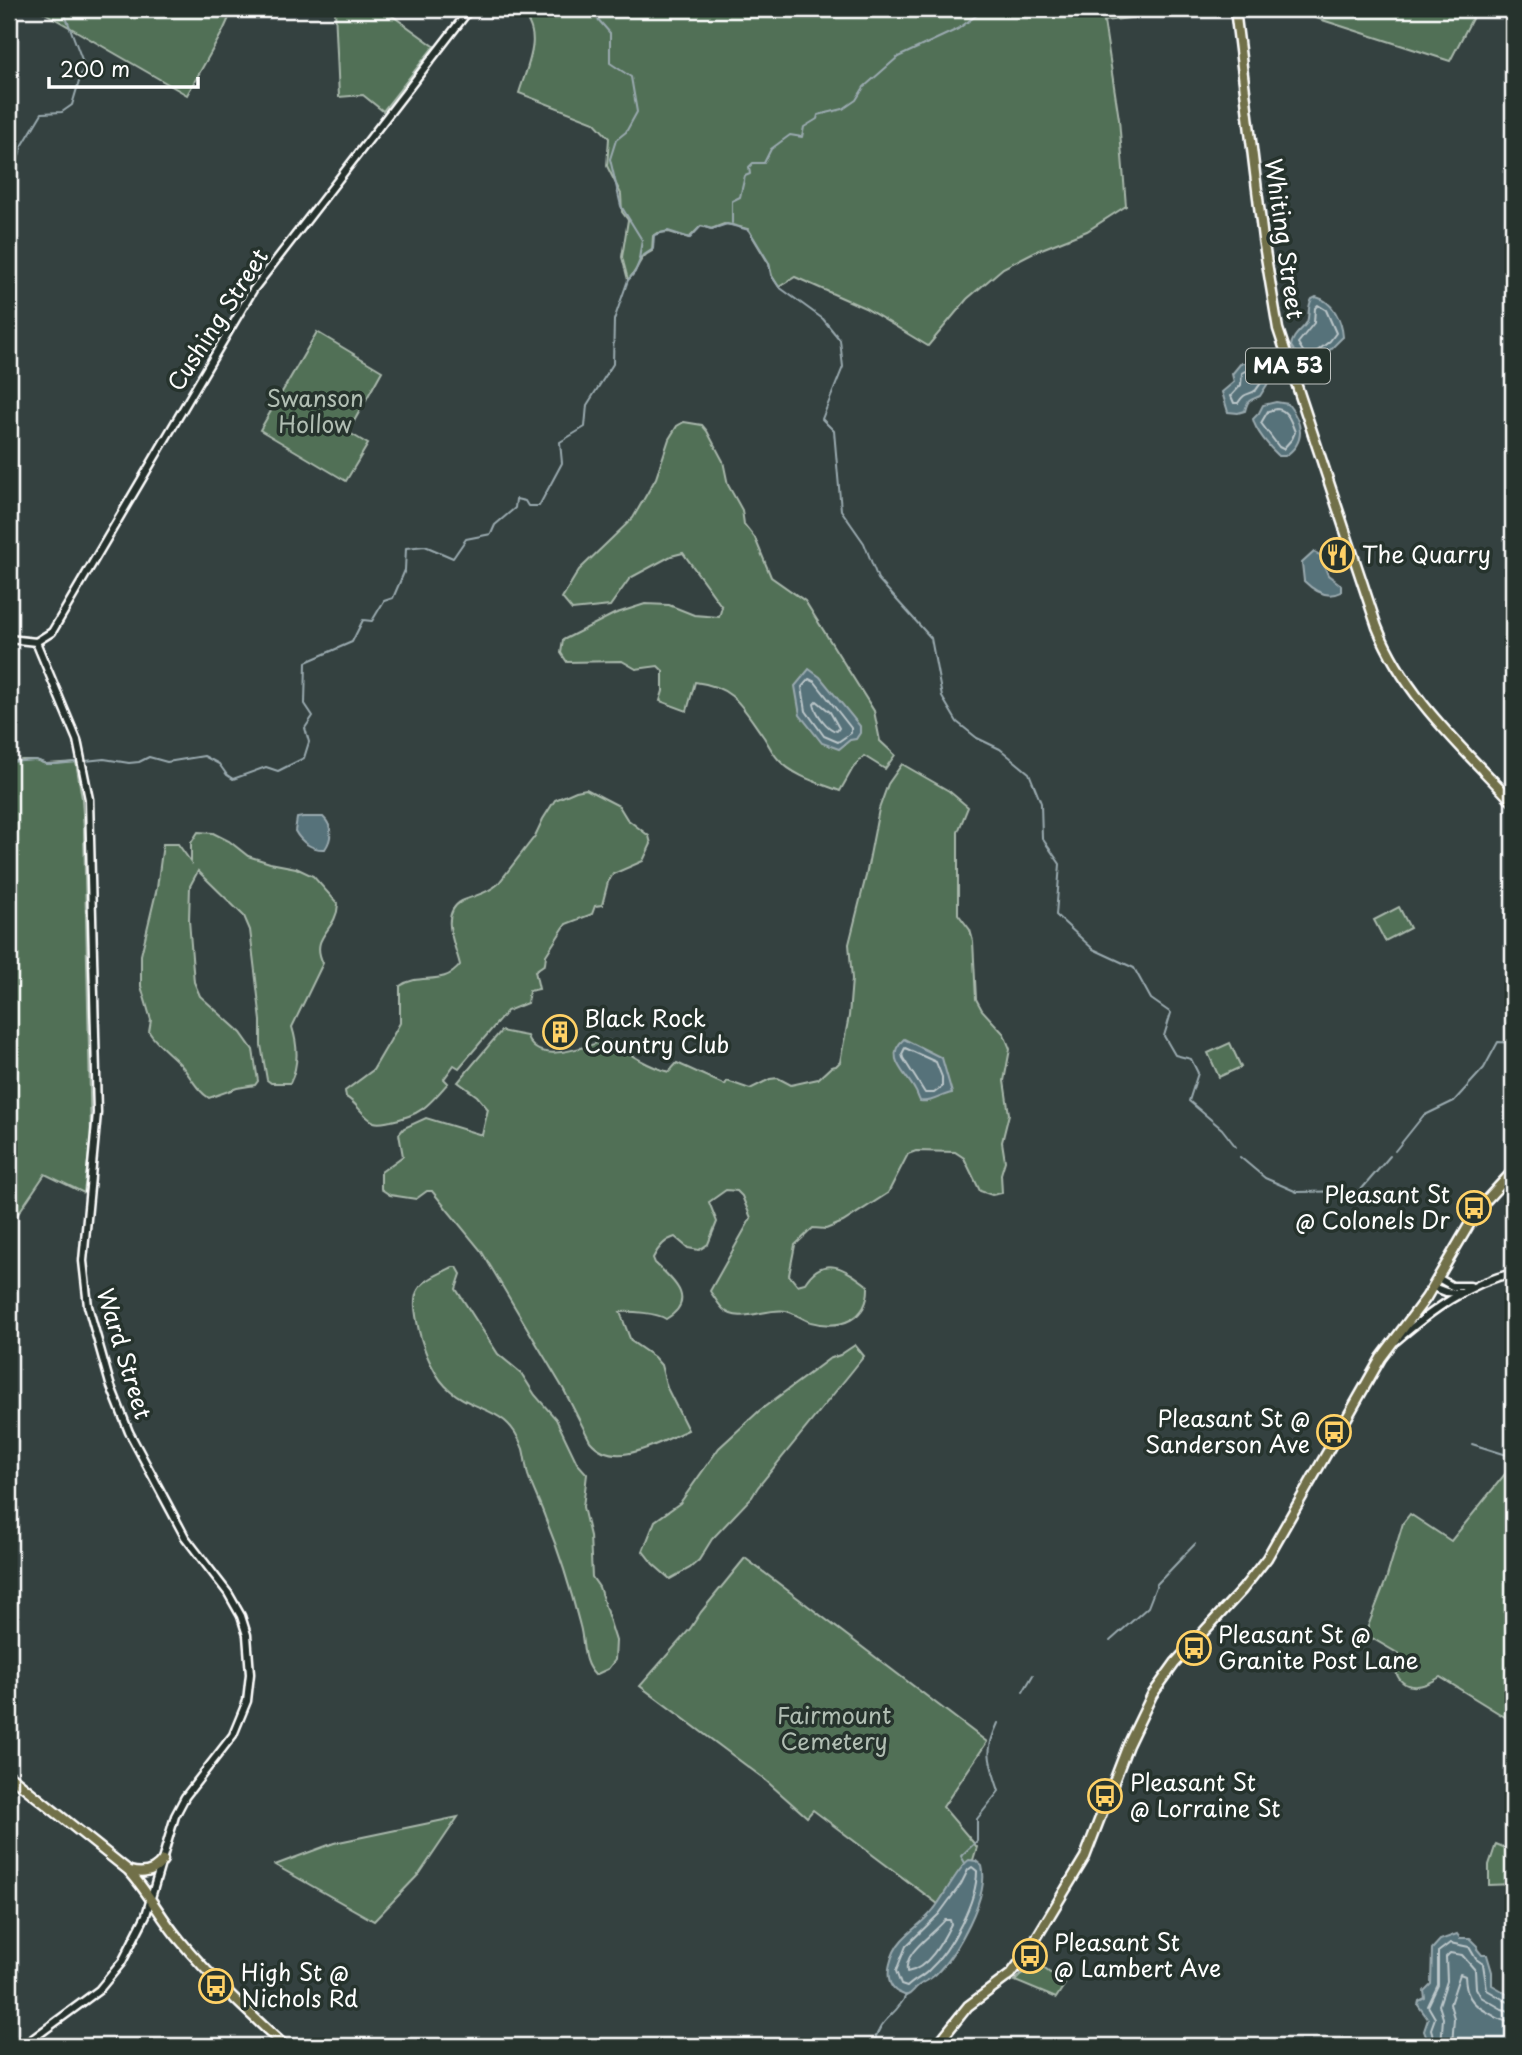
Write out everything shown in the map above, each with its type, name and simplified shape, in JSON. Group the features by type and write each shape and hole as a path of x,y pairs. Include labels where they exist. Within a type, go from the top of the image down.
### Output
{"main road":[{"name":"Whiting Street","path":"1235,9 1274,310 1283,349 1377,627 1394,664 1420,701 1513,802"},
{"path":"936,2046 968,2006 1011,1974 1030,1950 1080,1869 1133,1731 1152,1695 1175,1663 1242,1590 1267,1558 1387,1349 1433,1287 1479,1208 1513,1171"},
{"path":"9,1775 128,1870 177,1937 285,2046"},
{"path":"128,1870 149,1872 156,1869 163,1860"}],"street":[{"name":"Cushing Street","path":"37,642 52,632 253,290 470,9"},
{"path":"9,639 37,642"},
{"name":"Ward Street","path":"23,2046 88,1999 108,1981 127,1952 151,1900 180,1805 224,1749 240,1721 249,1689 250,1660 245,1625 237,1608 185,1536 122,1419 88,1306 83,1261 97,1113 90,827 81,755 70,718 37,642"},
{"path":"1438,1278 1456,1287 1472,1286 1513,1273"},
{"path":"1387,1349 1431,1313 1472,1286"},
{"path":"1433,1287 1443,1292 1461,1293"}],"green space":[{"path":"38,9 233,9 187,95"},
{"path":"335,9 383,9 434,46 383,111 363,95 339,97"},
{"path":"517,9 1208,9 1104,21 1119,119 1126,206 1087,231 1034,252 1003,268 967,299 928,346 865,308 795,277 779,287 748,229 732,225 724,224 711,229 701,226 689,238 669,232 657,233 653,236 652,251 644,257 628,280 622,257 628,220 622,212 621,194 607,166 609,138 594,122 519,93 530,59 533,38 526,18"},
{"path":"1288,9 1477,9 1450,61"},
{"name":"Swanson Hollow","path":"317,332 382,371 348,432 368,444 346,481 260,430"},
{"path":"684,422 702,425 707,431 723,461 728,485 742,510 744,524 755,538 771,577 805,601 874,711 880,741 895,755 885,769 864,756 853,768 840,791 807,778 784,765 742,707 719,688 695,682 687,711 660,701 663,671 658,666 636,669 622,661 567,662 561,653 563,640 614,614 645,604 669,605 694,615 719,617 722,607 683,553 671,556 630,578 610,606 572,610 562,598 579,570 633,518 656,478 669,439 677,426"},
{"path":"36,760 46,764 76,762 84,831 91,1137 84,1193 45,1174 9,1227 9,762"},
{"name":"Black Rock Country Club","path":"902,764 949,791 968,807 958,832 958,914 970,930 973,941 976,999 982,1010 1004,1034 1010,1049 1004,1081 1009,1114 1002,1142 1005,1161 1001,1174 1002,1193 992,1195 980,1191 964,1158 955,1152 916,1151 908,1154 888,1193 843,1222 826,1229 813,1228 795,1245 789,1275 797,1285 805,1283 812,1274 827,1266 852,1274 868,1286 864,1307 858,1314 851,1320 832,1325 811,1322 778,1310 737,1316 719,1305 710,1291 751,1218 742,1196 737,1191 726,1190 709,1202 717,1222 708,1244 699,1250 688,1248 675,1237 662,1245 653,1258 679,1290 680,1305 675,1312 666,1319 637,1312 620,1312 631,1341 661,1365 667,1388 688,1430 638,1451 612,1454 600,1450 590,1441 564,1390 482,1252 432,1191 427,1191 416,1199 390,1195 381,1189 381,1172 403,1156 399,1134 404,1128 426,1118 482,1135 488,1109 477,1096 458,1082 501,1031 527,1036 532,1046 551,1053 608,1040 637,1059 669,1072 677,1063 725,1085 727,1081 750,1089 770,1079 778,1078 791,1085 818,1079 831,1067 836,1066 840,1062 849,1016 852,979 849,944 879,809 888,784"},
{"name":"Black Rock Country Club","path":"586,789 619,806 627,819 649,836 651,844 643,861 613,874 602,905 595,906 592,914 566,924 546,955 545,964 535,971 539,989 529,991 527,1003 507,1011 459,1068 454,1065 444,1079 448,1083 429,1104 401,1119 380,1123 370,1120 346,1097 345,1091 373,1070 400,1023 400,986 415,980 446,976 460,965 450,931 451,914 455,907 498,884 535,836 555,800"},
{"path":"198,832 213,833 229,841 248,856 296,868 313,876 338,904 333,921 319,946 323,963 292,1027 297,1055 290,1083 271,1083 267,1080 250,930 244,916 198,871 190,886 189,920 194,982 200,996 241,1033 253,1050 258,1081 255,1085 209,1098 149,1032 151,1020 141,986 141,955 157,888 163,844 178,844 191,862 191,843"},
{"path":"1399,907 1410,928 1385,941 1374,920"},
{"path":"1230,1043 1241,1067 1219,1077 1208,1053"},
{"path":"457,1267 461,1274 456,1289 498,1354 521,1373 535,1395 556,1419 577,1463 587,1474 583,1507 590,1536 592,1577 599,1587 616,1641 615,1660 608,1669 595,1675 585,1658 580,1626 565,1572 528,1475 517,1435 501,1418 461,1398 445,1386 435,1372 424,1347 416,1316 418,1289 431,1278"},
{"path":"855,1345 864,1356 853,1370 752,1497 712,1539 699,1560 670,1579 643,1551 655,1521 680,1503 719,1448 759,1411 829,1359"},
{"path":"1513,1464 1513,1722 1440,1677 1415,1686 1404,1683 1396,1672 1399,1654 1365,1634 1386,1580 1403,1523 1410,1514 1451,1541"},
{"name":"Fairmount Cemetery","path":"745,1558 987,1742 943,1807 977,1847 973,1860 959,1873 938,1904 813,1810 807,1817 763,1778 640,1686 690,1629"},
{"path":"458,1817 420,1873 374,1921 275,1865 334,1843"},
{"path":"1496,1844 1513,1851 1513,1884 1489,1885 1489,1865"},
{"path":"1034,1961 1065,1984 1056,1998 1015,1981"}],"water":[{"path":"1316,297 1336,312 1343,337 1317,361 1311,363 1298,356 1291,346 1307,322 1310,302"},
{"path":"1263,354 1271,355 1275,372 1260,396 1248,402 1245,411 1228,412 1222,392 1234,382 1232,374 1241,363 1248,363"},
{"path":"1276,402 1288,404 1299,425 1296,445 1285,456 1279,456 1267,444 1253,419 1263,405"},
{"path":"1314,552 1320,555 1328,575 1341,585 1341,592 1331,595 1321,593 1304,581 1302,563"},
{"path":"809,669 820,677 860,726 856,739 850,740 839,749 822,743 800,715 795,686"},
{"path":"323,817 329,824 329,841 325,849 311,847 297,835 297,818"},
{"path":"904,1039 942,1058 952,1093 929,1101 920,1101 896,1059 898,1046"},
{"path":"969,1860 982,1866 983,1878 976,1907 962,1938 934,1976 906,1996 897,1992 889,1980 895,1951 902,1940 934,1909"},
{"path":"1457,1934 1460,1938 1470,1938 1482,1955 1487,1955 1492,1972 1492,1985 1513,1997 1513,2046 1422,2046 1427,2039 1424,2031 1428,2019 1418,2005 1419,2001 1425,1998 1424,1991 1431,1984 1432,1949 1440,1940"}],"waterway":[{"path":"9,187 13,183 21,148 42,113 62,112 72,105 84,65 63,9"},
{"path":"589,9 610,33 610,63 631,77 637,112 626,132 616,140 610,159 621,206 642,240 639,259"},
{"path":"732,223 732,201 740,197 745,176 750,174 749,167 753,163 764,163 771,149 790,135 802,137 804,127 817,119 818,115 843,109 856,100 864,87 898,57 958,29 985,9"},
{"path":"9,762 36,760 57,764 104,759 129,763 149,757 167,762 204,756 219,764 233,779 266,767 278,771 304,758 309,742 305,728 313,716 305,704 306,662 352,642 363,620 372,621 384,601 393,598 405,570 406,548 425,546 453,558 466,539 491,534 495,525 515,508 516,499 525,501 528,506 539,506 562,463 560,442 585,427 587,405 613,364 614,320 628,280 635,272 641,257 653,249 654,235 668,231 690,238 701,226 712,229 727,224 749,230 769,263 771,275 779,287 823,319 840,340 843,367 822,419 834,431 841,510 864,543 878,579 931,638 942,697 957,722 977,738 1000,749 1029,773 1041,803 1042,838 1060,864 1056,915 1093,949 1134,968 1151,999 1171,1013 1164,1036 1175,1055 1191,1059 1198,1073 1189,1101 1222,1129 1236,1147"},
{"path":"1395,1151 1423,1116 1454,1101 1484,1068 1498,1042 1513,1043"},
{"path":"1240,1157 1265,1178 1297,1192 1360,1191 1390,1156"},
{"path":"1472,1444 1507,1455 1513,1453"},
{"path":"1110,1641 1148,1607 1157,1584 1195,1544"},
{"path":"1023,1692 1033,1675"},
{"path":"965,1863 961,1856 977,1841 977,1819 999,1791 990,1757 991,1742 998,1723"},
{"path":"874,2046 879,2029 906,1995"}],"place":[{"name":"The Quarry","path":"1337,555"},
{"name":"Black Rock Country Club","path":"560,1032"},
{"name":"Pleasant St @ Colonels Dr","path":"1474,1208"},
{"name":"Pleasant St @ Sanderson Ave","path":"1334,1432"},
{"name":"Pleasant St @ Granite Post Lane","path":"1194,1648"},
{"name":"Pleasant St @ Lorraine St","path":"1105,1796"},
{"name":"Pleasant St @ Lambert Ave","path":"1030,1956"},
{"name":"High St @ Nichols Rd","path":"216,1986"}]}
